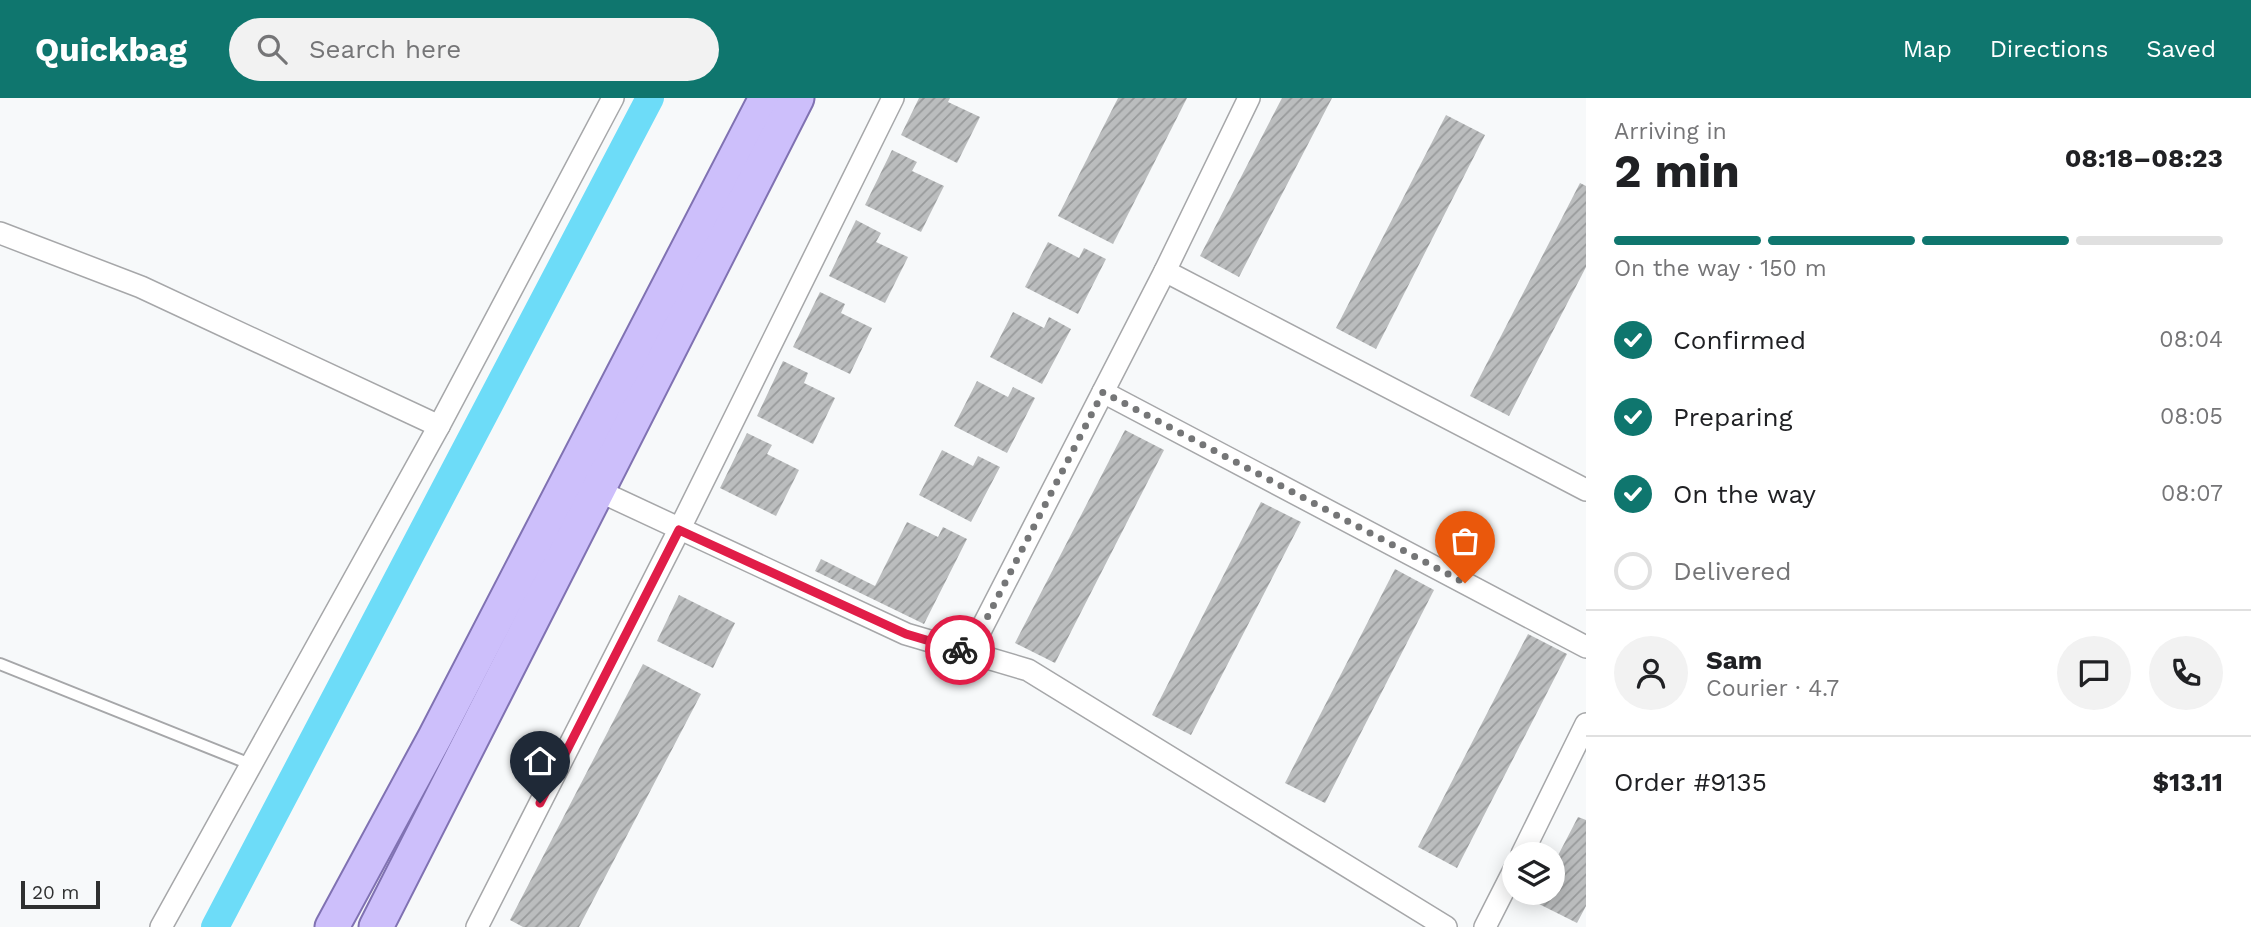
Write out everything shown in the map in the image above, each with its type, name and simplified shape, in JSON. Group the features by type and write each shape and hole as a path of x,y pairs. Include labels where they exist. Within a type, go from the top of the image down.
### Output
{"main road":[{"path":"332,927 435,737 766,98"},
{"path":"376,927 797,98"}],"street":[{"path":"161,927 439,426 613,98"},
{"path":"477,927 679,530 893,98"},
{"path":"969,653 1165,271 1249,98"},
{"path":"0,233 141,287 439,426"},
{"path":"1165,271 1586,490"},
{"path":"1103,392 1586,647"},
{"path":"599,491 906,634 1028,670 1446,927"},
{"path":"1528,842 1586,724"},
{"path":"1486,927 1502,894"}],"lane":[{"path":"0,664 250,764"}],"building":[{"path":"919,98 950,98 948,102 980,117 957,163 901,135"},
{"path":"1118,98 1187,98 1113,244 1058,216"},
{"path":"1282,98 1332,98 1239,277 1200,256"},
{"path":"1446,115 1485,135 1376,349 1336,328"},
{"path":"892,150 917,162 912,171 944,186 921,232 865,205"},
{"path":"1580,183 1586,186 1586,267 1509,416 1470,396"},
{"path":"856,220 881,233 876,242 908,257 885,303 829,276"},
{"path":"1048,242 1079,258 1084,248 1106,259 1078,314 1025,287"},
{"path":"820,292 845,304 841,313 872,328 850,374 793,347"},
{"path":"1013,312 1044,328 1049,317 1071,329 1042,384 990,357"},
{"path":"783,361 808,373 804,383 835,398 813,444 757,416"},
{"path":"977,381 1008,397 1013,387 1035,398 1007,453 954,426"},
{"path":"1125,430 1164,450 1055,663 1015,643"},
{"path":"747,433 772,445 767,454 799,470 776,516 720,488"},
{"path":"942,450 973,466 978,456 1000,467 971,522 919,495"},
{"path":"1261,502 1301,522 1191,735 1152,715"},
{"path":"907,522 938,537 943,527 967,539 924,624 815,571 821,559 875,586"},
{"path":"1395,569 1434,590 1325,803 1285,783"},
{"path":"679,595 735,623 713,668 657,641"},
{"path":"1528,634 1567,654 1457,868 1418,847"},
{"path":"643,664 701,694 579,927 523,927 510,920"},
{"path":"1578,817 1586,820 1586,906 1577,923 1541,905 1565,905 1565,842"}],"waterway":[{"path":"215,927 650,98"}],"way so far":[{"path":"960,650 969,653 1103,392 1465,583"}],"route":[{"path":"540,803 679,530 906,634 960,650"}]}
